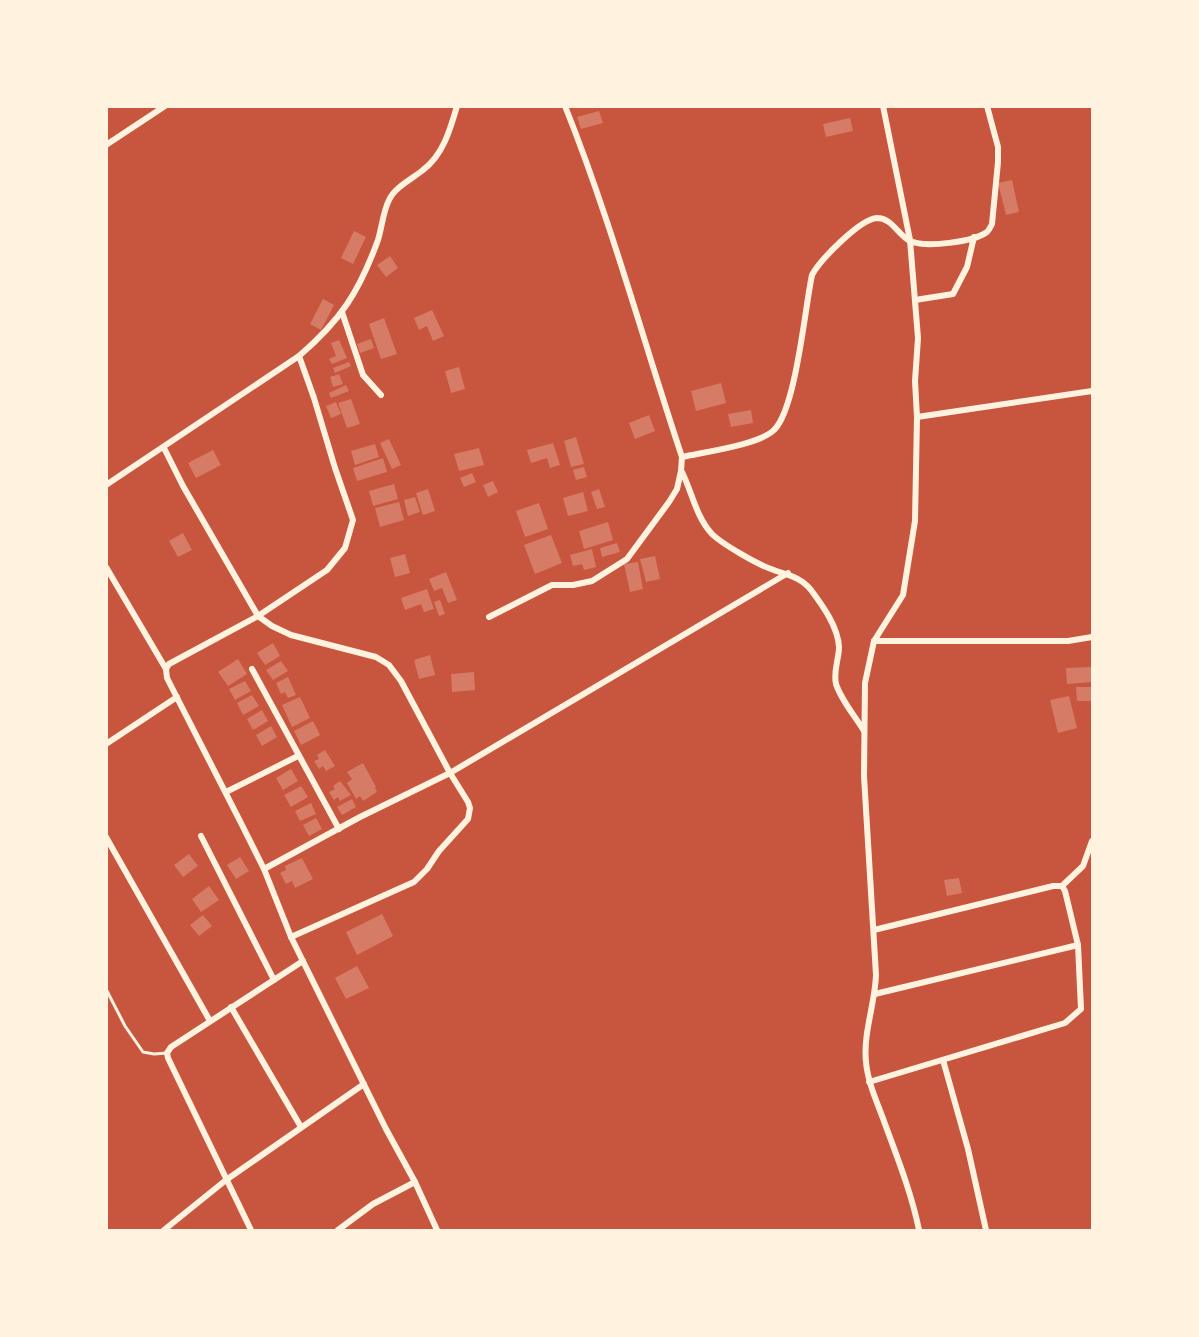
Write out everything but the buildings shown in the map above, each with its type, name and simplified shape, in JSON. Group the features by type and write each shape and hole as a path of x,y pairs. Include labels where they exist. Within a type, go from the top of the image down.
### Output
{"street":[{"path":"106,146 165,106"},
{"path":"106,485 299,356 329,330 356,292 379,237 390,198 438,155 449,133 457,106"},
{"path":"489,617 552,585 573,585 592,581 627,558 669,502 677,489 681,471 682,457 598,194 565,106"},
{"path":"883,106 910,240 918,338 915,381 917,417 915,521 903,595 874,641 865,684 864,776 874,930 875,994 866,1044 866,1064 869,1082 894,1148 920,1230"},
{"path":"682,457 759,439 775,430 789,400 801,345 812,275 816,267 858,228 876,218 887,220 910,240 933,244 974,237 987,232 992,224 998,162 998,147 987,106"},
{"path":"915,300 953,294 967,267 974,237"},
{"path":"342,312 363,375 381,395"},
{"path":"166,669 169,664 258,616 327,570 345,548 353,520 299,356"},
{"path":"917,417 1092,391"},
{"path":"164,448 183,486 258,616 291,635 368,654 389,665 401,681 470,808 468,819 439,851 427,870 414,882 291,937"},
{"path":"681,471 700,515 713,536 772,570 788,573 809,587 836,633 839,648 835,671 836,683 865,732"},
{"path":"106,567 166,669 167,678 264,869 291,937 437,1230"},
{"path":"264,869 450,773 788,573"},
{"path":"874,641 1068,640 1092,637"},
{"path":"252,669 339,829"},
{"path":"106,744 177,697"},
{"path":"226,792 298,756"},
{"path":"201,836 274,980"},
{"path":"106,837 210,1021"},
{"path":"874,930 1053,886 1062,886 1083,866 1092,841"},
{"path":"869,1082 1065,1023 1080,1009 1078,945 1062,886"},
{"path":"875,994 1078,945"},
{"path":"251,1230 167,1053 171,1047 303,961"},
{"path":"231,1007 301,1127"},
{"path":"943,1060 968,1149 986,1230"},
{"path":"164,1230 226,1180 364,1084"},
{"path":"338,1230 373,1204 415,1182"}],"lane":[{"path":"106,989 125,1026 143,1052 167,1053"}]}
